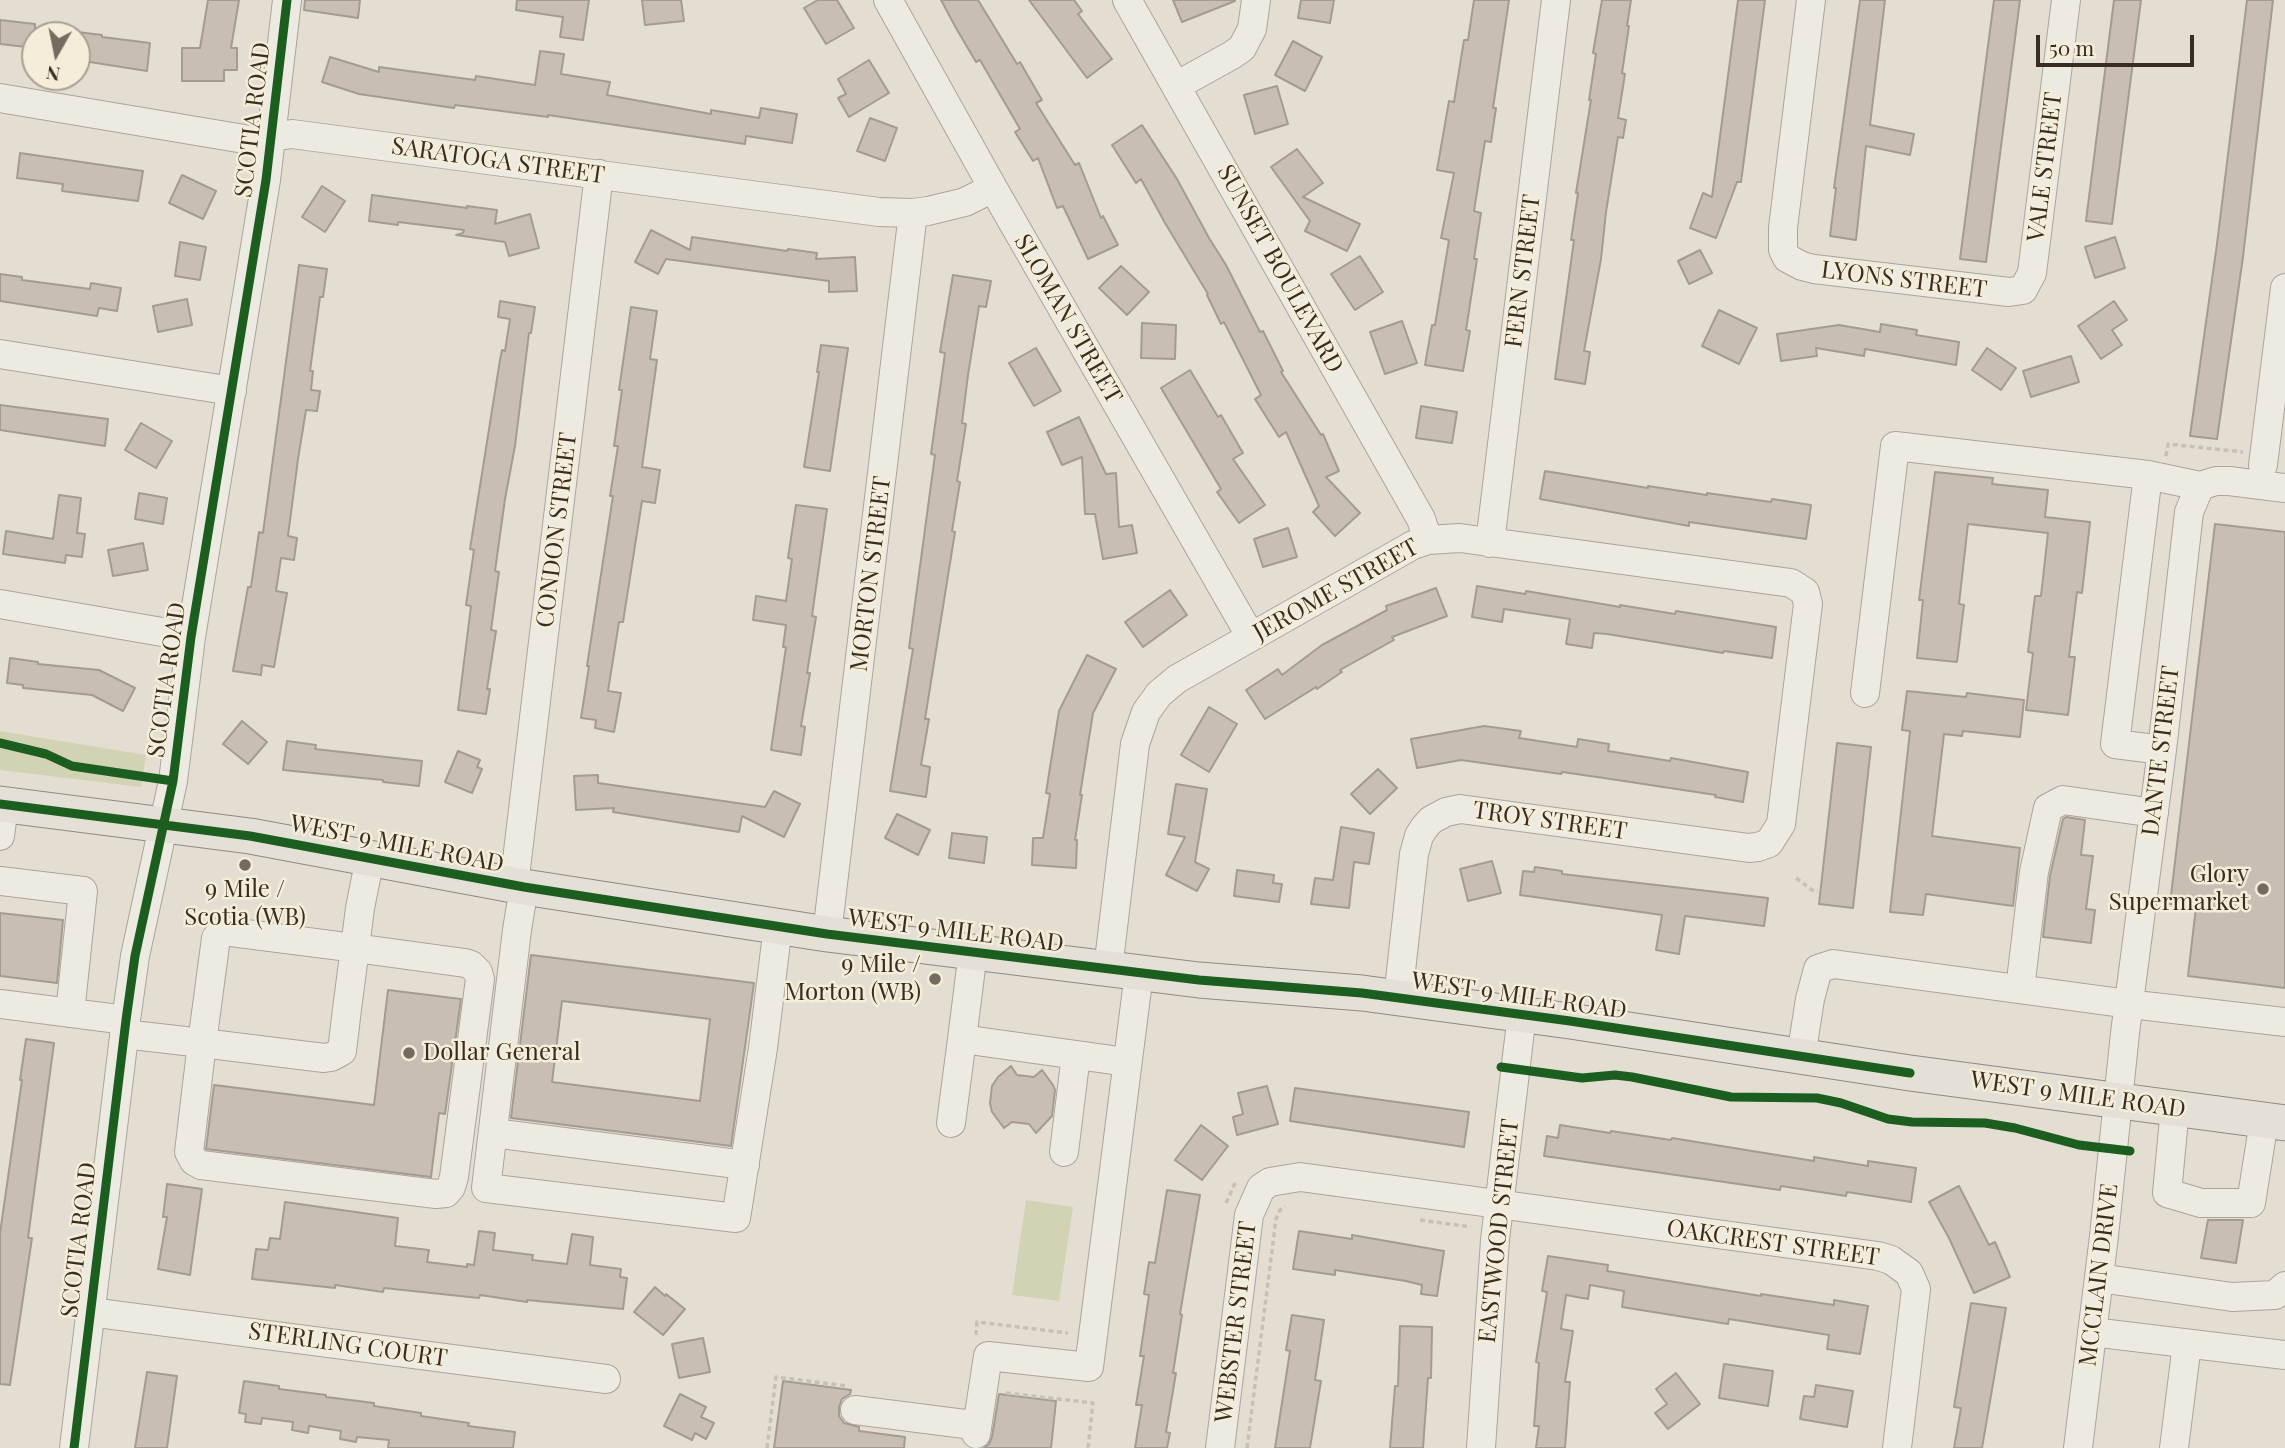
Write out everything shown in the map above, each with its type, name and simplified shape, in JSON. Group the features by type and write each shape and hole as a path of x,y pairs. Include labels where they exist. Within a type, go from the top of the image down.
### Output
{"main road":[{"name":"WEST 9 MILE ROAD","path":"1,815 164,825 250,836 519,886 827,934 1123,971 1398,998 1522,1014 1801,1057 2275,1122"}],"street":[{"name":"SCOTIA ROAD","path":"74,1448 135,956 173,781 191,636 266,180 287,0"},
{"name":"SLOMAN STREET","path":"888,0 1251,637"},
{"name":"SUNSET BOULEVARD","path":"1127,0 1421,519 1428,540"},
{"path":"1176,86 1242,48 1252,29 1256,0"},
{"name":"FERN STREET","path":"1490,543 1556,0"},
{"name":"LYONS STREET","path":"1811,0 1783,228 1783,250 1787,258 1814,269 1993,292 2023,290"},
{"name":"VALE STREET","path":"2023,290 2032,273 2066,0"},
{"name":"SARATOGA STREET","path":"0,98 250,140 292,134 879,212 913,214 965,202 993,188"},
{"name":"CONDON STREET","path":"599,174 519,886 517,930 486,1188 732,1219 736,1218 745,1165"},
{"name":"MORTON STREET","path":"827,934 913,214"},
{"path":"2254,459 2285,288"},
{"path":"0,354 232,391"},
{"path":"1865,693 1895,446 2156,471 2200,486 2216,481 2229,481 2285,488"},
{"path":"2156,471 2115,744 2162,750"},
{"name":"DANTE STREET","path":"2119,1101 2189,512 2200,486"},
{"name":"JEROME STREET","path":"982,1390 988,1356 1088,1367 1127,1062 1123,971 1135,744 1146,712 1159,694 1177,679 1413,545 1428,540 1460,538 1791,583 1805,592 1808,604 1781,824 1769,843"},
{"path":"0,604 191,636"},
{"path":"2020,989 2028,912 2041,833 2048,808 2063,800 2154,813"},
{"name":"TROY STREET","path":"1398,998 1414,854 1424,828 1431,820 1446,812 1460,809 1749,848 1769,843"},
{"path":"0,1004 70,1013 202,1043 331,1057 342,1051 370,858"},
{"path":"0,881 83,891 70,1013"},
{"path":"493,1133 745,1165 778,926"},
{"path":"223,931 465,962 478,972 480,979 451,1188 446,1193 436,1194 201,1165 194,1161 189,1152 202,1043 216,938 223,931"},
{"path":"951,1123 973,952"},
{"path":"1801,1057 1810,999 1818,970 1833,964 2285,1022"},
{"name":"EASTWOOD STREET","path":"1481,1448 1495,1240 1522,1014"},
{"path":"962,1040 1127,1062"},
{"path":"1064,1152 1076,1055"},
{"name":"MCCLAIN DRIVE","path":"2078,1448 2119,1101"},
{"path":"2175,1108 2167,1192 2201,1203 2251,1203 2275,1122"},
{"name":"WEBSTER STREET","path":"1220,1448 1248,1215 1261,1188 1270,1182 1300,1177 1499,1205"},
{"name":"OAKCREST STREET","path":"1499,1205 1878,1256 1891,1260 1909,1273 1916,1289 1897,1448"},
{"path":"2099,1278 2232,1297 2275,1295 2285,1286"},
{"name":"STERLING COURT","path":"90,1312 606,1379"},
{"path":"2092,1332 2285,1355"},
{"path":"2174,1448 2187,1344"},
{"path":"855,1410 970,1429 982,1390"}],"path":[{"path":"2156,471 2168,444 2254,459"},
{"path":"1796,878 1812,890 1818,891"},
{"path":"1225,1205 1231,1187 1238,1178"},
{"path":"1247,1448 1276,1219 1280,1210 1292,1202"},
{"path":"1415,1220 1480,1228"},
{"path":"976,1335 977,1322 1069,1333"},
{"path":"982,1390 1093,1403 1088,1448"}],"green space":[{"path":"0,731 146,755 141,787 0,770"},
{"path":"1026,1200 1073,1207 1059,1301 1012,1295"}],"building":[{"path":"208,0 239,0 231,48 237,48 237,70 224,70 224,81 182,81 182,48 200,48"},
{"path":"305,0 360,0 358,18 304,10"},
{"path":"517,0 589,0 583,40 560,37 563,17 516,10"},
{"path":"642,0 681,0 684,21 645,25"},
{"path":"818,0 837,0 854,28 826,44 804,8"},
{"path":"941,0 978,0 1042,100 1036,103 1075,165 1079,163 1101,218 1103,216 1118,245 1088,259 1063,206 1057,208 1038,158 1033,161 1015,132 1020,129 980,60 976,62"},
{"path":"1029,0 1074,0 1082,11 1078,14 1112,59 1087,78"},
{"path":"1173,0 1235,0 1235,1 1182,22"},
{"path":"1301,0 1334,0 1330,23 1298,18"},
{"path":"1474,0 1509,0 1493,108 1496,108 1491,142 1485,141 1474,211 1481,213 1466,330 1470,331 1463,371 1425,365 1432,325 1435,325 1449,240 1441,238 1454,173 1437,170 1449,101 1454,102 1464,40 1468,40"},
{"path":"1602,0 1631,0 1622,73 1625,74 1618,118 1626,120 1623,138 1618,137 1601,259 1584,351 1590,352 1585,384 1555,379 1574,240 1571,240 1576,193 1591,100 1596,54 1593,53"},
{"path":"1738,0 1765,0 1741,182 1737,182 1716,238 1690,228 1703,193 1712,197"},
{"path":"1860,0 1885,0 1870,125 1914,134 1910,155 1866,146 1856,240 1830,236"},
{"path":"1994,0 2020,0 1986,262 1960,259"},
{"path":"2114,0 2141,0 2112,224 2086,221"},
{"path":"2247,0 2273,0 2243,257 2217,439 2190,436"},
{"path":"0,20 21,22 21,46 0,44"},
{"path":"91,34 150,43 147,71 91,62"},
{"path":"1293,41 1322,57 1305,91 1275,75"},
{"path":"540,51 564,54 561,74 610,82 607,95 711,114 711,110 759,118 761,108 797,114 792,143 746,136 745,144 548,115 455,105 454,108 359,94 322,82 330,57 379,72 379,67 475,80 476,76 535,85"},
{"path":"869,60 889,93 849,117 838,98 846,94 838,79"},
{"path":"1277,86 1288,124 1255,134 1244,95"},
{"path":"870,118 897,128 885,161 857,151"},
{"path":"1142,125 1177,179 1226,265 1260,332 1263,331 1283,371 1281,372 1321,435 1323,434 1339,471 1326,477 1360,513 1335,536 1313,512 1319,506 1286,432 1279,437 1255,399 1261,395 1224,322 1221,324 1208,294 1141,179 1136,183 1112,145"},
{"path":"1297,149 1323,183 1303,197 1360,224 1347,251 1305,231 1310,221 1271,167"},
{"path":"20,153 143,171 138,201 62,191 63,184 17,178"},
{"path":"182,175 216,191 203,219 169,203"},
{"path":"322,186 345,201 325,232 302,217"},
{"path":"372,195 497,210 495,224 530,214 539,248 509,256 505,242 456,235 464,230 369,221"},
{"path":"651,230 690,250 692,237 817,253 816,259 855,257 857,291 829,292 829,281 666,259 658,274 635,262"},
{"path":"2115,237 2125,268 2095,278 2085,247"},
{"path":"180,242 206,247 200,280 175,276"},
{"path":"1700,250 1712,273 1689,284 1678,261"},
{"path":"1360,256 1383,292 1355,310 1331,274"},
{"path":"299,265 327,269 323,297 320,297 310,371 313,371 311,390 320,391 317,411 306,410 298,459 288,536 297,538 294,560 281,558 276,591 287,593 274,667 262,665 261,675 233,671 248,587 251,587 259,532 263,533"},
{"path":"1121,266 1149,292 1127,315 1099,288"},
{"path":"0,274 22,277 22,280 90,289 91,283 121,288 117,311 99,308 97,316 0,301"},
{"path":"953,275 991,281 986,307 979,306 968,375 962,423 966,424 952,531 955,532 925,719 929,719 921,765 930,767 926,797 890,791 913,649 909,648 935,455 931,454 945,353 940,352"},
{"path":"187,299 192,325 158,332 153,306"},
{"path":"500,301 535,307 495,571 499,572 491,630 496,631 486,714 458,710 471,606 466,605 474,550 470,549 500,360 502,350 505,351 510,319 498,317"},
{"path":"2114,301 2127,320 2112,330 2122,345 2101,359 2078,326"},
{"path":"631,307 657,311 650,359 657,360 642,467 660,470 655,503 642,501 623,622 619,622 608,691 621,693 614,732 595,728 596,720 581,718 613,496 610,496 618,446 614,446 622,390 619,390"},
{"path":"1719,310 1757,328 1739,364 1702,346"},
{"path":"1402,321 1417,363 1385,374 1370,332"},
{"path":"1142,323 1176,325 1175,359 1141,358"},
{"path":"1881,324 1917,330 1916,335 1959,342 1956,365 1865,349 1864,356 1816,348 1817,356 1781,361 1777,334 1839,325 1880,332"},
{"path":"821,345 848,348 830,471 804,467"},
{"path":"1036,348 1061,391 1034,406 1009,363"},
{"path":"1987,348 2016,368 2001,390 1972,370"},
{"path":"2071,356 2079,382 2031,397 2023,371"},
{"path":"1190,370 1243,453 1233,459 1265,505 1239,523 1217,492 1221,489 1161,388"},
{"path":"0,405 108,419 105,446 0,430"},
{"path":"1421,406 1457,412 1452,443 1416,438"},
{"path":"1079,417 1106,474 1116,473 1119,527 1132,525 1137,553 1103,559 1095,514 1085,514 1082,457 1062,465 1047,432"},
{"path":"141,423 172,441 156,468 125,450"},
{"path":"1545,471 1648,488 1811,505 1806,539 1689,522 1689,526 1540,499"},
{"path":"1935,472 1993,478 1992,484 2048,490 2045,517 2090,522 2082,593 2077,592 2069,657 2075,657 2068,715 2026,710 2033,653 2028,652 2035,596 2041,596 2048,533 1968,524 1959,604 1964,605 1957,662 1917,658 1923,600 1919,600"},
{"path":"139,493 167,498 163,524 135,519"},
{"path":"59,495 81,498 77,533 85,534 82,557 66,555 65,563 3,554 6,531 53,539"},
{"path":"796,505 827,509 812,616 816,617 801,726 805,727 801,755 771,750 786,647 783,647 786,625 753,620 756,596 786,601 792,559 788,558"},
{"path":"2215,524 2285,532 2285,988 2188,976 2196,907 2170,904"},
{"path":"1288,528 1297,557 1263,567 1254,539"},
{"path":"143,543 148,570 113,576 108,550"},
{"path":"1477,586 1675,614 1676,611 1776,627 1772,658 1594,633 1592,648 1566,644 1570,619 1504,609 1502,622 1472,617"},
{"path":"1436,588 1447,616 1392,637 1394,640 1340,670 1342,672 1317,689 1316,687 1265,719 1246,690 1278,669 1282,675 1322,645 1387,610 1386,606"},
{"path":"1170,590 1187,615 1143,647 1125,622"},
{"path":"1087,655 1116,669 1093,713 1075,840 1076,868 1032,865 1033,838 1043,838 1050,794 1046,793 1059,711"},
{"path":"10,658 38,664 99,670 135,688 123,711 92,695 23,688 23,685 7,683"},
{"path":"1907,691 1966,697 1967,693 2024,700 2020,737 1963,731 1962,736 1944,734 1932,836 2020,848 2013,906 1926,894 1923,915 1890,912 1910,731 1902,730"},
{"path":"1209,707 1237,724 1209,772 1181,755"},
{"path":"242,721 267,742 248,764 223,744"},
{"path":"1484,726 1521,731 1519,738 1577,747 1578,739 1609,744 1608,751 1670,761 1671,758 1748,772 1743,802 1715,797 1716,795 1604,778 1461,760 1417,768 1411,739"},
{"path":"287,741 316,745 315,749 422,761 419,786 283,770"},
{"path":"1837,743 1871,747 1853,908 1819,904"},
{"path":"458,751 480,760 477,767 482,769 472,793 445,782"},
{"path":"1378,769 1397,788 1370,814 1351,794"},
{"path":"598,775 598,783 765,807 774,791 800,804 784,837 742,816 739,832 613,812 614,808 576,810 574,776"},
{"path":"1176,784 1207,789 1195,862 1209,869 1197,891 1166,875 1185,837 1168,834"},
{"path":"897,814 930,830 918,855 885,838"},
{"path":"2066,817 2085,820 2081,855 2093,856 2086,909 2095,910 2091,943 2043,937 2050,876 2063,819"},
{"path":"1341,827 1374,833 1369,864 1354,862 1349,908 1311,904 1315,878 1333,880"},
{"path":"952,833 987,837 984,863 949,858"},
{"path":"1492,861 1501,893 1468,901 1460,869"},
{"path":"1535,867 1562,871 1562,874 1768,898 1764,926 1685,916 1679,954 1656,950 1662,915 1520,895 1523,871 1534,872"},
{"path":"1237,870 1274,875 1273,883 1282,884 1279,902 1234,896"},
{"path":"0,913 63,920 57,983 0,976"},
{"path":"531,955 754,983 731,1146 511,1118","holes":["562,1001 710,1019 700,1101 552,1082"]},
{"path":"388,990 461,999 445,1114 439,1113 431,1177 206,1149 214,1085 374,1105"},
{"path":"26,1039 54,1043 28,1238 32,1238 10,1385 0,1384 0,1233"},
{"path":"1011,1066 1017,1075 1034,1077 1042,1070 1055,1090 1052,1116 1036,1133 1029,1124 1012,1122 1004,1128 992,1112 992,1086"},
{"path":"1267,1086 1278,1124 1237,1135 1233,1117 1243,1114 1238,1093"},
{"path":"1295,1088 1469,1112 1464,1147 1290,1121"},
{"path":"1201,1125 1228,1146 1202,1180 1175,1160"},
{"path":"1560,1125 1610,1133 1672,1138 1814,1161 1814,1157 1868,1166 1868,1161 1916,1168 1911,1202 1847,1192 1846,1196 1781,1186 1780,1190 1544,1156 1547,1136 1558,1138"},
{"path":"167,1184 202,1189 190,1275 158,1269 167,1217 163,1217"},
{"path":"1959,1186 1989,1245 1995,1242 2010,1277 1974,1293 1929,1202"},
{"path":"1167,1190 1200,1195 1180,1314 1182,1315 1173,1373 1176,1373 1166,1432 1170,1433 1167,1448 1135,1448 1142,1405 1136,1405 1144,1356 1140,1356 1149,1295 1144,1294 1149,1262 1155,1263"},
{"path":"285,1202 398,1218 395,1246 429,1250 427,1262 467,1267 467,1264 474,1265 479,1231 495,1233 493,1250 533,1255 532,1260 567,1264 572,1234 593,1237 590,1265 621,1269 620,1277 627,1278 623,1309 527,1302 480,1295 479,1298 384,1288 383,1292 335,1285 335,1288 252,1279 256,1249 268,1250 270,1238 280,1239"},
{"path":"2208,1220 2243,1220 2236,1263 2201,1258"},
{"path":"1299,1231 1352,1239 1352,1235 1444,1251 1437,1296 1421,1294 1422,1285 1406,1281 1335,1270 1335,1275 1293,1269"},
{"path":"1548,1256 1608,1265 1607,1271 1761,1296 1834,1305 1834,1300 1868,1306 1860,1354 1827,1349 1829,1335 1729,1319 1728,1324 1622,1307 1624,1291 1590,1285 1588,1299 1566,1295 1561,1329 1573,1331 1565,1382 1570,1382 1565,1448 1536,1448 1539,1426 1534,1426 1539,1363 1536,1362 1547,1292 1542,1291"},
{"path":"655,1287 685,1309 663,1335 634,1312"},
{"path":"1971,1303 2006,1308 1982,1448 1954,1448 1961,1408 1954,1407"},
{"path":"1292,1315 1324,1320 1315,1380 1321,1381 1310,1448 1275,1448 1290,1351 1286,1350"},
{"path":"1400,1326 1432,1327 1431,1378 1428,1378 1423,1448 1390,1448 1395,1386 1398,1386"},
{"path":"703,1338 710,1372 679,1378 672,1344"},
{"path":"1724,1364 1773,1371 1768,1406 1719,1398"},
{"path":"147,1372 177,1376 167,1448 135,1448"},
{"path":"1676,1373 1700,1404 1668,1429 1655,1413 1667,1404 1656,1389"},
{"path":"244,1381 374,1403 374,1406 421,1413 421,1416 469,1423 468,1426 515,1432 513,1448 388,1448 389,1440 357,1437 356,1442 340,1439 341,1431 309,1426 308,1433 292,1430 293,1422 262,1418 261,1424 245,1422 246,1414 239,1413"},
{"path":"783,1381 851,1390 850,1394 842,1399 839,1407 839,1416 844,1423 859,1427 859,1431 905,1437 904,1448 774,1448"},
{"path":"1816,1385 1853,1391 1847,1427 1800,1419 1804,1396 1814,1397"},
{"path":"680,1394 706,1407 701,1417 714,1423 706,1439 695,1433 692,1440 664,1426"},
{"path":"999,1394 1056,1401 1051,1448 984,1448 992,1437"}],"cycle path":[{"path":"74,1448 135,956 173,781 191,637 266,180 287,0"},
{"path":"0,743 46,754 72,766 173,781"},
{"path":"0,804 250,836 524,887 827,934 1199,980 1362,993 1570,1021 1910,1073"},
{"path":"1501,1067 1582,1078 1615,1075 1632,1077 1731,1097 1817,1098 1888,1119 1985,1123 2079,1145 2130,1151"}],"place":[{"name":"9 Mile / Scotia (WB)","path":"245,865"},
{"name":"Glory Supermarket","path":"2263,889"},
{"name":"9 Mile / Morton (WB)","path":"935,979"},
{"name":"Dollar General","path":"409,1053"}]}
